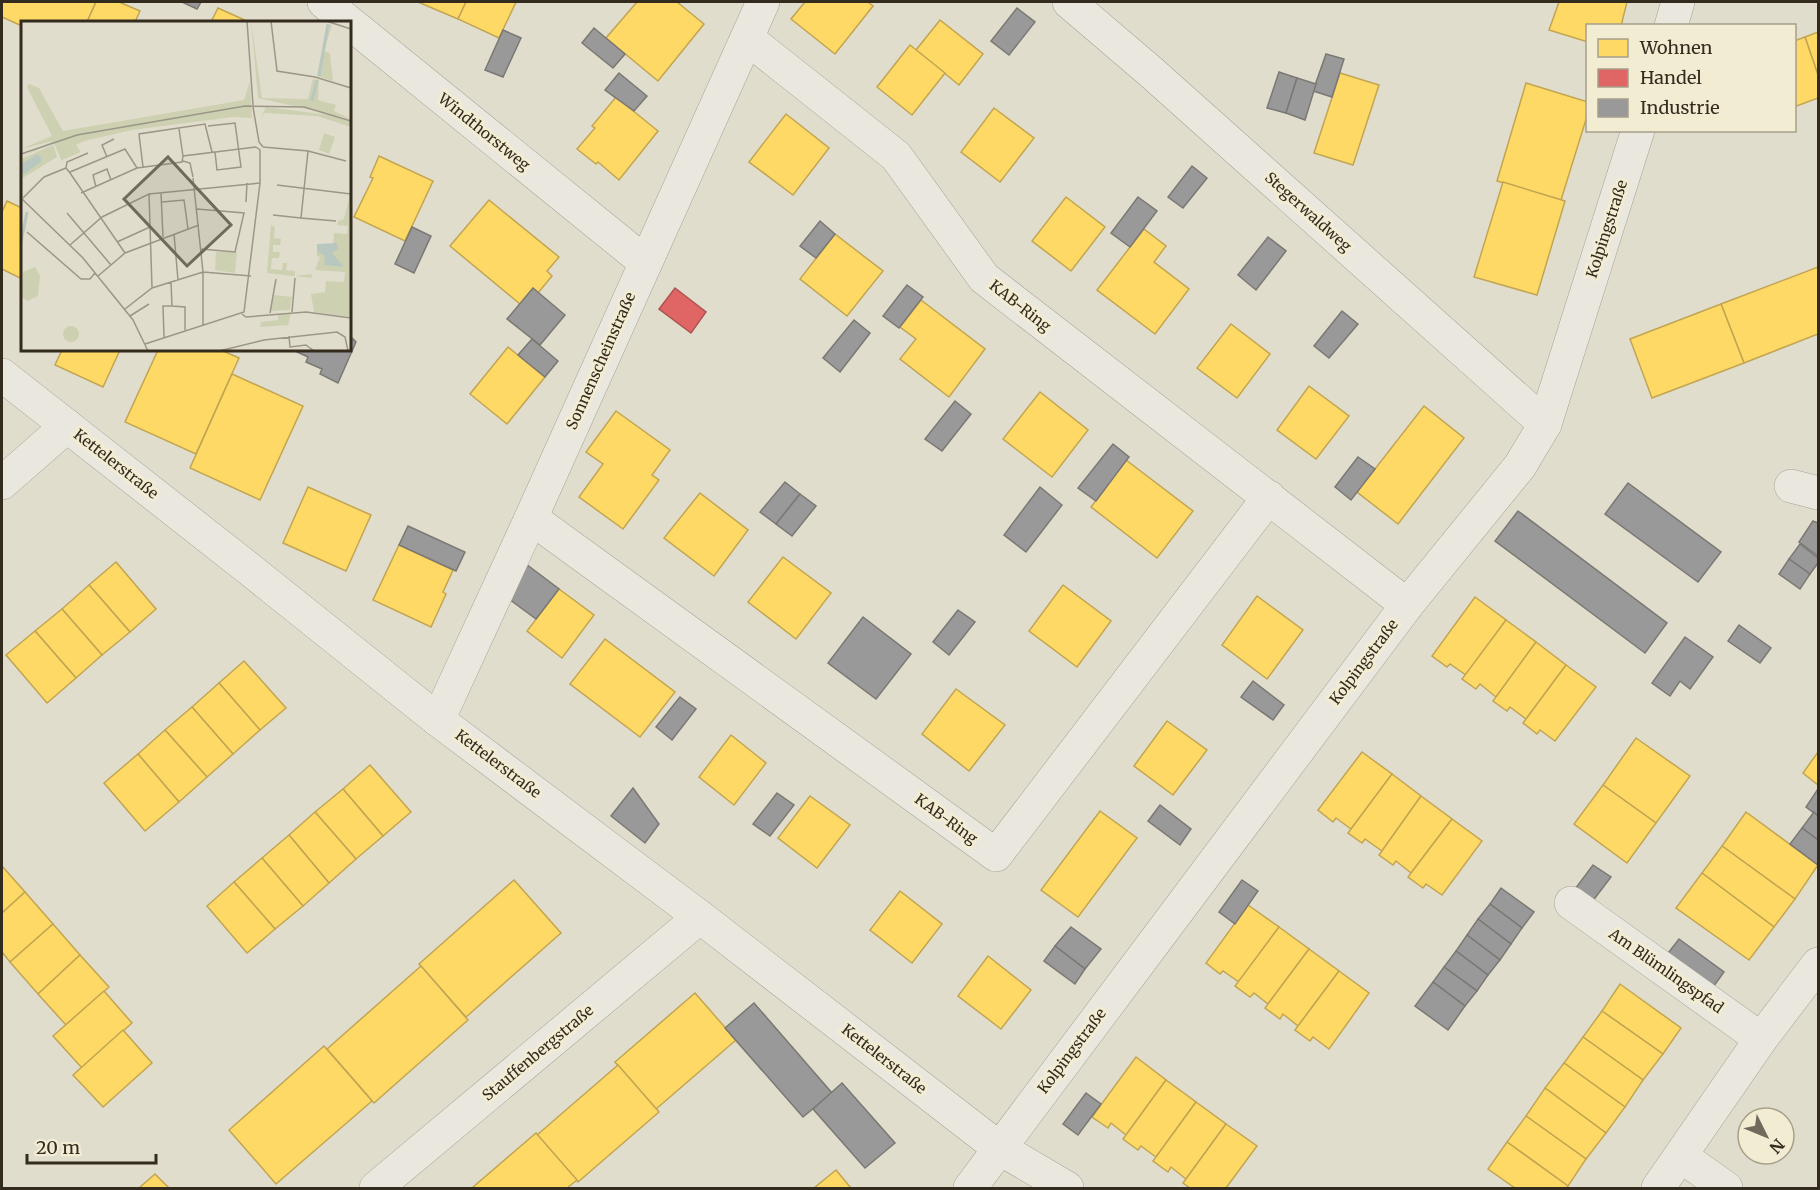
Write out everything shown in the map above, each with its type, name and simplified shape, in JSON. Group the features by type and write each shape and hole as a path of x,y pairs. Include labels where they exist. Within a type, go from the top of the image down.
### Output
{"street":[{"name":"Windthorstweg","path":"324,2 347,21"},
{"name":"Sonnenscheinstraße","path":"438,720 763,2"},
{"name":"Stegerwaldweg","path":"1069,2 1160,80 1545,424"},
{"path":"1672,24 1678,2"},
{"name":"Windthorstweg","path":"351,24 645,262"},
{"name":"KAB-Ring","path":"747,38 896,156 984,278 1407,605"},
{"name":"Kolpingstraße","path":"970,1188 1407,605 1520,466 1545,424 1637,132"},
{"name":"Kettelerstraße","path":"2,375 438,720 700,917 999,1148"},
{"path":"2,483 67,426"},
{"name":"KAB-Ring","path":"531,518 996,855 1269,497"},
{"name":"Am Blümlingspfad","path":"1570,903 1761,1039"},
{"name":"Stauffenbergstraße","path":"376,1188 700,917"},
{"path":"1658,1188 1761,1039 1818,964"},
{"path":"999,1148 1067,1188"},
{"path":"1680,1156 1726,1188"}],"building: Wohnen":[{"path":"2,2 96,2 87,21 21,21 21,26 2,17"},
{"path":"96,2 119,2 140,11 135,21 87,21"},
{"path":"418,2 466,2 458,19"},
{"path":"466,2 516,2 499,38 458,19"},
{"path":"637,2 677,2 704,24 658,81 606,38"},
{"path":"805,2 868,2 873,6 835,54 791,19"},
{"path":"1559,2 1627,2 1622,24 1586,24 1586,41 1549,30"},
{"path":"218,8 247,21 212,21"},
{"path":"940,20 983,54 959,85 916,50"},
{"path":"1818,32 1818,75 1805,37"},
{"path":"1805,37 1818,75 1818,98 1796,106 1796,40"},
{"path":"910,45 945,73 912,115 877,87"},
{"path":"1340,73 1379,85 1353,165 1314,153"},
{"path":"1526,83 1586,101 1586,119 1561,200 1497,181"},
{"path":"616,97 658,131 619,180 598,162 596,164 577,149 595,128 592,126"},
{"path":"994,108 1034,138 1000,182 961,152"},
{"path":"786,114 829,148 793,195 749,162"},
{"path":"379,156 433,181 405,241 354,217 373,178 370,177"},
{"path":"1503,182 1565,201 1537,295 1474,277"},
{"path":"1066,197 1105,227 1071,271 1032,241"},
{"path":"489,200 559,257 547,271 552,276 538,293 533,288 520,304 450,246"},
{"path":"7,201 21,208 21,278 2,269 2,212"},
{"path":"1144,229 1166,246 1154,262 1189,289 1155,334 1097,290"},
{"path":"835,234 883,271 847,316 800,279"},
{"path":"1818,267 1818,334 1744,363 1721,304"},
{"path":"921,300 985,349 949,397 900,359 916,339 900,327"},
{"path":"1721,304 1744,363 1652,398 1630,339"},
{"path":"1231,324 1270,354 1237,398 1197,368"},
{"path":"508,347 545,377 507,424 470,394"},
{"path":"62,351 120,351 103,387 55,365"},
{"path":"158,351 223,351 239,358 196,454 125,422"},
{"path":"232,374 303,406 260,500 190,468"},
{"path":"1309,386 1349,416 1316,459 1277,430"},
{"path":"1040,392 1088,430 1052,477 1003,439"},
{"path":"1424,406 1464,438 1398,524 1357,492"},
{"path":"616,411 670,450 652,475 659,480 623,529 579,497 603,464 586,452"},
{"path":"1126,460 1193,511 1157,558 1091,507"},
{"path":"308,487 371,515 346,571 283,543"},
{"path":"700,493 748,530 714,576 664,538"},
{"path":"399,545 453,570 443,592 446,594 431,627 373,600"},
{"path":"783,557 831,593 796,639 748,602"},
{"path":"116,562 156,609 130,632 89,585"},
{"path":"89,585 130,632 102,655 62,609"},
{"path":"1063,585 1111,621 1077,667 1029,631"},
{"path":"559,589 594,615 562,658 527,631"},
{"path":"1257,596 1303,630 1267,679 1222,645"},
{"path":"1475,597 1506,620 1466,675 1450,664 1447,667 1432,656"},
{"path":"62,609 102,655 76,678 35,631"},
{"path":"1506,620 1536,642 1496,697 1480,684 1476,689 1462,679"},
{"path":"35,631 76,678 47,703 6,655"},
{"path":"605,639 675,692 640,737 570,684"},
{"path":"1536,642 1566,665 1526,719 1510,707 1507,711 1493,701"},
{"path":"244,661 286,708 260,730 219,683"},
{"path":"1566,665 1596,687 1555,741 1540,730 1537,734 1523,723"},
{"path":"219,683 260,730 233,754 192,707"},
{"path":"956,689 1005,725 969,771 922,734"},
{"path":"192,707 233,754 207,777 165,730"},
{"path":"1167,721 1207,750 1173,795 1134,766"},
{"path":"165,730 207,777 179,802 138,754"},
{"path":"731,735 766,763 734,805 699,777"},
{"path":"1636,738 1690,776 1656,823 1603,785"},
{"path":"1362,752 1392,774 1351,829 1336,818 1333,822 1318,810"},
{"path":"1818,752 1818,785 1803,773"},
{"path":"138,754 179,802 145,831 104,783"},
{"path":"370,765 411,812 383,836 343,789"},
{"path":"1392,774 1421,796 1382,851 1365,839 1362,843 1348,833"},
{"path":"1603,785 1656,823 1627,863 1574,824"},
{"path":"343,789 383,836 356,859 315,812"},
{"path":"810,796 850,825 817,868 778,838"},
{"path":"1421,796 1452,819 1411,873 1396,861 1393,865 1379,855"},
{"path":"1100,811 1137,838 1078,917 1041,890"},
{"path":"315,812 356,859 329,883 289,835"},
{"path":"1746,812 1818,865 1795,899 1722,846"},
{"path":"1452,819 1482,841 1442,895 1426,884 1423,888 1408,877"},
{"path":"289,835 329,883 303,906 262,858"},
{"path":"1722,846 1795,899 1774,927 1702,873"},
{"path":"262,858 303,906 275,929 234,882"},
{"path":"2,866 25,892 2,913"},
{"path":"1702,873 1774,927 1749,960 1676,908"},
{"path":"514,880 561,933 466,1017 419,964"},
{"path":"234,882 275,929 247,953 207,906"},
{"path":"900,891 942,924 912,963 870,930"},
{"path":"25,892 53,924 10,962 2,952 2,913"},
{"path":"1248,905 1279,927 1239,982 1223,971 1220,974 1206,963"},
{"path":"53,924 80,955 38,994 10,962"},
{"path":"1279,927 1309,949 1268,1004 1254,993 1250,997 1235,986"},
{"path":"1309,949 1339,971 1298,1026 1283,1014 1280,1019 1265,1008"},
{"path":"80,955 109,987 66,1025 38,994"},
{"path":"988,956 1031,990 1001,1029 958,996"},
{"path":"421,966 468,1020 374,1103 327,1049"},
{"path":"1339,971 1369,993 1329,1049 1313,1037 1310,1041 1295,1030"},
{"path":"1620,984 1681,1028 1663,1054 1602,1011"},
{"path":"104,991 132,1023 82,1068 53,1036"},
{"path":"695,993 736,1040 656,1109 615,1062"},
{"path":"1602,1011 1663,1054 1643,1080 1583,1037"},
{"path":"123,1030 152,1063 103,1107 73,1075"},
{"path":"1583,1037 1643,1080 1625,1107 1564,1063"},
{"path":"324,1046 372,1101 276,1184 229,1130"},
{"path":"1136,1057 1166,1080 1126,1135 1111,1123 1108,1128 1092,1117"},
{"path":"1564,1063 1625,1107 1606,1133 1545,1088"},
{"path":"618,1065 659,1112 578,1182 537,1135"},
{"path":"1166,1080 1196,1102 1156,1157 1141,1146 1138,1150 1123,1139"},
{"path":"1545,1088 1606,1133 1586,1159 1526,1116"},
{"path":"1196,1102 1226,1124 1186,1179 1171,1167 1168,1172 1153,1161"},
{"path":"1526,1116 1586,1159 1568,1186 1507,1142"},
{"path":"1226,1124 1257,1146 1226,1188 1190,1188 1183,1183"},
{"path":"536,1133 577,1180 567,1188 472,1188"},
{"path":"1507,1142 1568,1186 1566,1188 1515,1188 1488,1169"},
{"path":"836,1170 851,1188 814,1188"},
{"path":"155,1174 169,1188 139,1188"}],"building: Handel":[{"path":"675,288 706,312 691,333 659,309"}],"building: Industrie":[{"path":"182,2 201,2 197,9"},
{"path":"1017,8 1035,22 1009,55 991,41"},
{"path":"594,28 625,54 613,68 582,43"},
{"path":"503,30 521,38 503,77 485,70"},
{"path":"1326,54 1344,59 1332,97 1313,91"},
{"path":"1279,72 1297,78 1286,113 1267,108"},
{"path":"619,73 647,96 634,111 605,90"},
{"path":"1297,78 1316,84 1305,120 1286,113"},
{"path":"1192,166 1207,178 1183,208 1168,197"},
{"path":"1138,197 1157,211 1130,247 1111,233"},
{"path":"820,221 835,234 816,258 800,246"},
{"path":"412,227 431,236 414,273 395,264"},
{"path":"1268,237 1286,251 1256,290 1238,275"},
{"path":"907,285 923,297 899,328 883,316"},
{"path":"533,288 565,315 540,345 507,319"},
{"path":"1342,311 1358,324 1329,358 1314,346"},
{"path":"854,320 870,333 840,372 823,358"},
{"path":"351,337 356,342 338,383 320,374 322,369 306,362 308,357 295,351 351,351"},
{"path":"532,339 558,361 545,377 518,355"},
{"path":"955,401 971,414 942,451 925,439"},
{"path":"1113,444 1129,457 1096,501 1078,488"},
{"path":"1358,457 1375,469 1351,500 1335,487"},
{"path":"785,482 800,494 776,524 760,512"},
{"path":"1628,483 1721,552 1698,582 1605,514"},
{"path":"1040,487 1062,505 1026,552 1004,535"},
{"path":"800,494 816,506 792,536 776,524"},
{"path":"1518,511 1667,623 1645,653 1495,541"},
{"path":"1813,521 1818,523 1818,556 1799,542"},
{"path":"408,526 465,552 456,571 399,545"},
{"path":"1800,544 1818,558 1818,563 1810,574 1789,559"},
{"path":"1789,559 1810,574 1800,589 1779,574"},
{"path":"526,564 559,589 536,619 509,599"},
{"path":"958,610 975,622 949,655 933,642"},
{"path":"863,617 911,654 876,699 828,663"},
{"path":"1739,625 1771,648 1760,663 1728,641"},
{"path":"1685,637 1713,657 1690,689 1680,681 1670,696 1652,683"},
{"path":"1253,681 1284,705 1273,720 1241,697"},
{"path":"680,697 696,709 672,740 656,727"},
{"path":"633,788 659,824 645,843 611,816"},
{"path":"1818,789 1818,816 1806,807"},
{"path":"777,793 794,805 770,836 753,824"},
{"path":"1160,805 1191,829 1180,845 1148,821"},
{"path":"1814,812 1818,816 1818,840 1802,828"},
{"path":"1802,828 1818,840 1818,865 1790,844"},
{"path":"1593,865 1611,877 1592,902 1575,889"},
{"path":"1242,880 1258,891 1235,924 1219,912"},
{"path":"1501,888 1534,912 1522,928 1490,904"},
{"path":"1490,904 1522,928 1511,944 1478,919"},
{"path":"1478,919 1511,944 1500,960 1467,935"},
{"path":"1071,927 1101,949 1085,969 1055,946"},
{"path":"1467,935 1500,960 1488,975 1456,951"},
{"path":"1679,939 1724,972 1711,990 1665,957"},
{"path":"1055,946 1085,969 1075,984 1044,961"},
{"path":"1456,951 1488,975 1477,991 1444,967"},
{"path":"1444,967 1477,991 1465,1006 1433,982"},
{"path":"1433,982 1465,1006 1448,1030 1415,1006"},
{"path":"754,1003 832,1093 803,1117 725,1028"},
{"path":"842,1083 895,1143 865,1168 813,1109"},
{"path":"1086,1093 1101,1104 1078,1135 1063,1124"}]}
